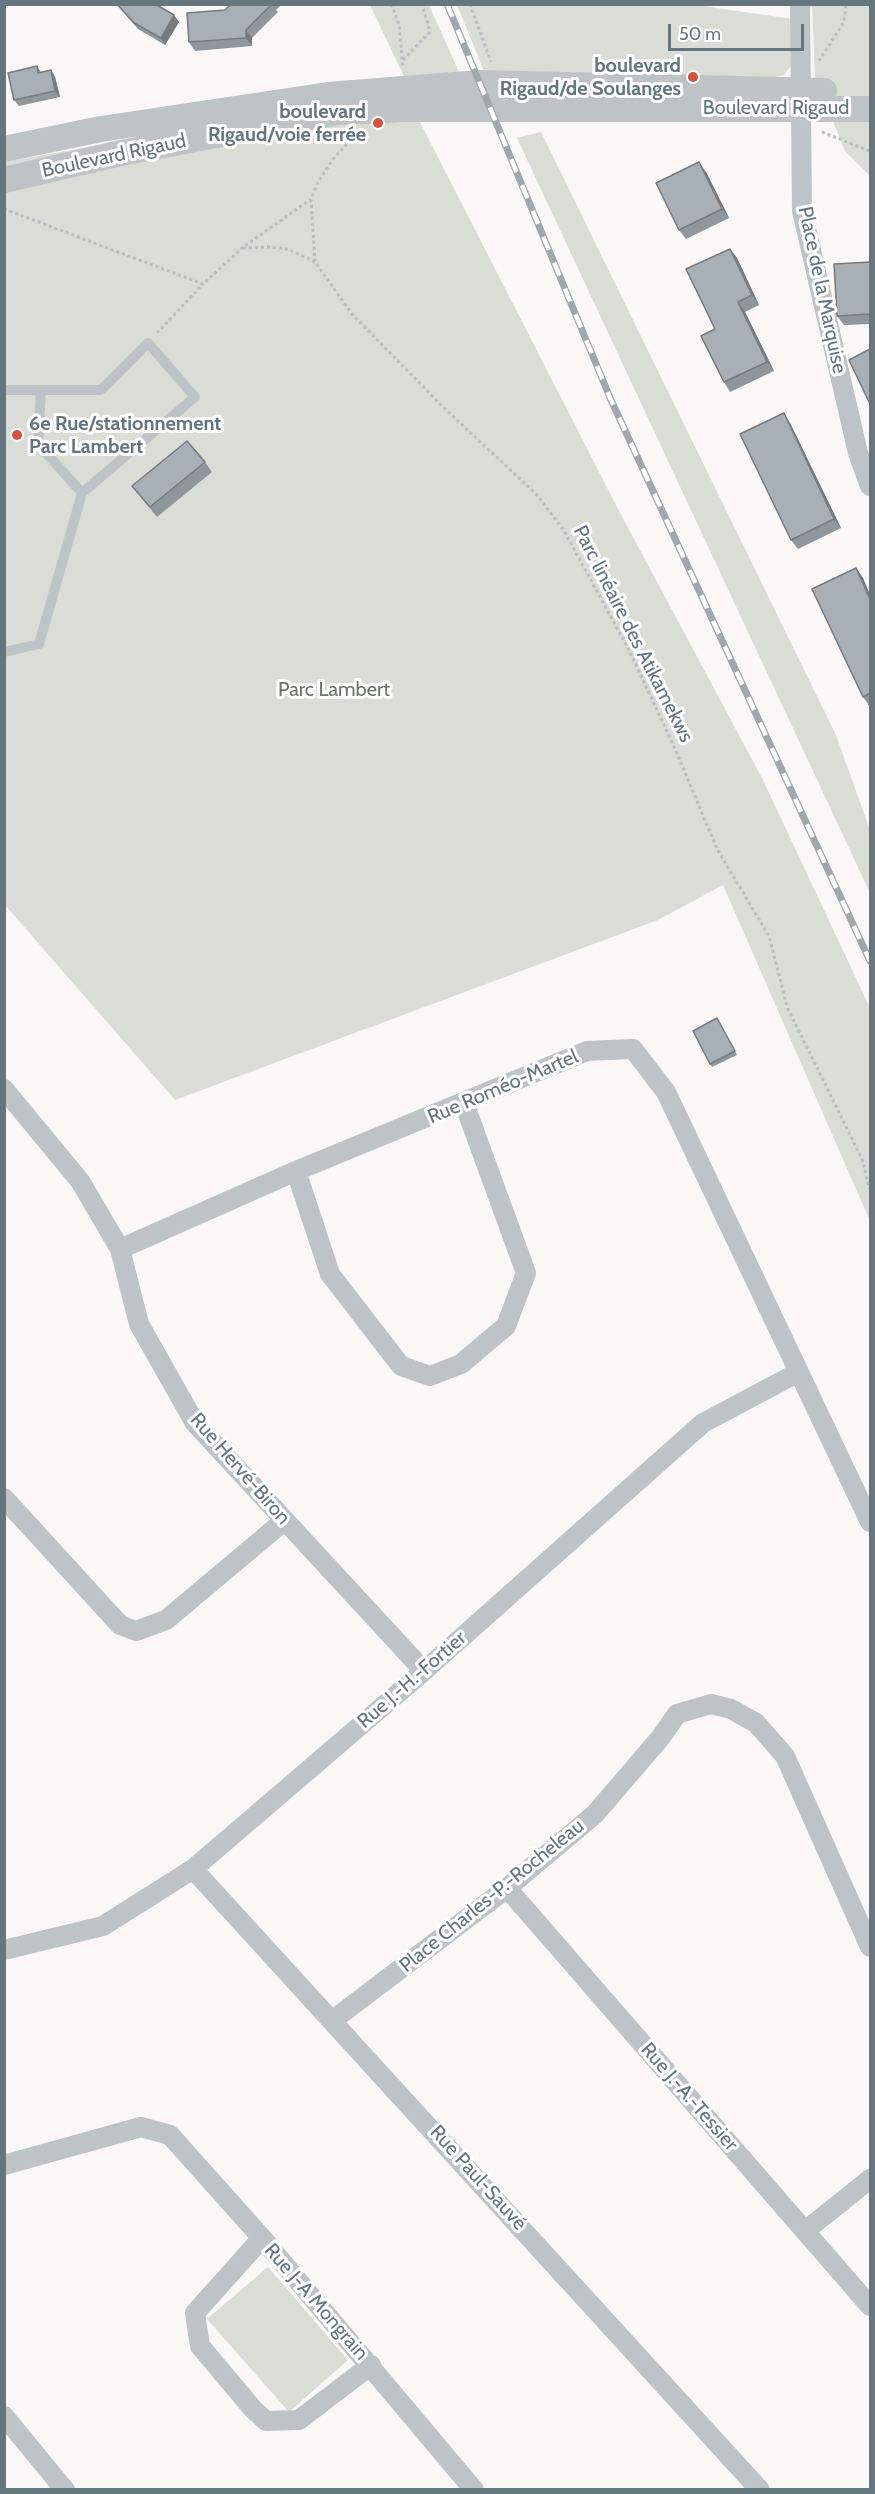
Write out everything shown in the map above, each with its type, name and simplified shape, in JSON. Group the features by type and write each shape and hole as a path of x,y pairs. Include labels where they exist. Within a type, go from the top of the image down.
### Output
{"street":[{"name":"Place de la Marquise","path":"800,4 802,211 858,453 870,486"},
{"name":"Boulevard Rigaud","path":"4,180 121,153 201,126 328,95 499,82 801,99 870,108"},
{"name":"Boulevard Rigaud","path":"4,148 101,129 201,126 338,112 801,99 870,92"},
{"name":"Rue Roméo-Martel","path":"120,1249 296,1171 587,1051 633,1049 666,1092 870,1522"},
{"name":"Rue Hervé-Biron","path":"4,1089 80,1181 120,1249 139,1324 195,1423 424,1671"},
{"path":"296,1171 330,1274 400,1366 430,1376 461,1364 506,1326 526,1273 464,1103"},
{"name":"Rue J.-H.-Fortier","path":"4,1950 103,1926 194,1869 424,1671 703,1423 799,1372"},
{"path":"4,1497 120,1625 136,1631 166,1620 284,1521"},
{"name":"Place Charles-P.-Rocheleau","path":"333,2020 507,1888 595,1814 661,1737 677,1714 711,1704 731,1709 756,1723 785,1756 870,1947"},
{"name":"Rue Paul-Sauvé","path":"194,1869 760,2490"},
{"name":"Rue J.-A.-Tessier","path":"507,1888 870,2306"},
{"name":"Rue J-A Mongrain","path":"4,2165 141,2127 170,2135 371,2365 474,2490"},
{"path":"805,2231 870,2179"},
{"name":"Rue J-A Mongrain","path":"262,2238 195,2313 200,2346 254,2409 266,2421 299,2420 371,2365"},
{"path":"4,2416 65,2490"}],"lane":[{"path":"4,390 101,390 148,344 195,397 82,493 39,644 4,652"},
{"path":"41,390 38,444 82,493"}],"path":[{"path":"391,4 399,24 403,75"},
{"path":"403,60 430,32 422,4"},
{"path":"470,4 499,82"},
{"path":"846,4 844,22 801,99 825,134 870,151"},
{"path":"242,248 269,246 288,249 315,262 311,199 318,182 333,159 348,143 368,133"},
{"path":"148,344 203,284 242,248 311,199"},
{"path":"4,209 203,284"},
{"name":"Parc linéaire des Atikamekws","path":"315,262 352,314 442,406 536,494 563,529 629,650 676,751 717,849 769,936 787,1007 862,1159 870,1190"}],"green space":[{"name":"Parc Lambert","path":"370,5 429,5 463,81 403,89 618,509 763,780 870,1008 870,1221 723,885 658,920 175,1100 5,905 4,162 229,122 407,83"},
{"path":"457,5 703,6 793,19 791,66 784,75 767,79 486,76"},
{"path":"812,5 870,5 870,176 845,151 815,77"},
{"path":"541,132 836,735 870,830 870,893 517,138"},
{"path":"268,2267 348,2360 289,2412 207,2319"}],"building":[{"path":"117,4 155,4 174,15 161,38 134,23"},
{"path":"231,4 272,4 246,30 246,38 189,42 187,13 225,10"},
{"path":"37,66 38,73 51,70 55,91 14,100 8,73"},
{"path":"699,162 722,209 679,230 656,183"},
{"path":"730,249 752,295 738,302 767,362 724,382 701,336 715,329 686,269"},
{"path":"870,262 870,314 837,316 834,264"},
{"path":"870,349 870,404 849,360"},
{"path":"784,413 834,519 791,540 740,434"},
{"path":"187,441 205,462 150,507 132,486"},
{"path":"856,568 870,599 870,693 863,697 812,589"},
{"path":"717,1018 735,1051 710,1064 693,1031"}],"railway":[{"path":"447,4 611,400 870,961"}],"place":[{"name":"boulevard Rigaud/de Soulanges","path":"693,77"},
{"name":"boulevard Rigaud/voie ferrée","path":"378,123"},
{"name":"6e Rue/stationnement Parc Lambert","path":"17,435"}]}
